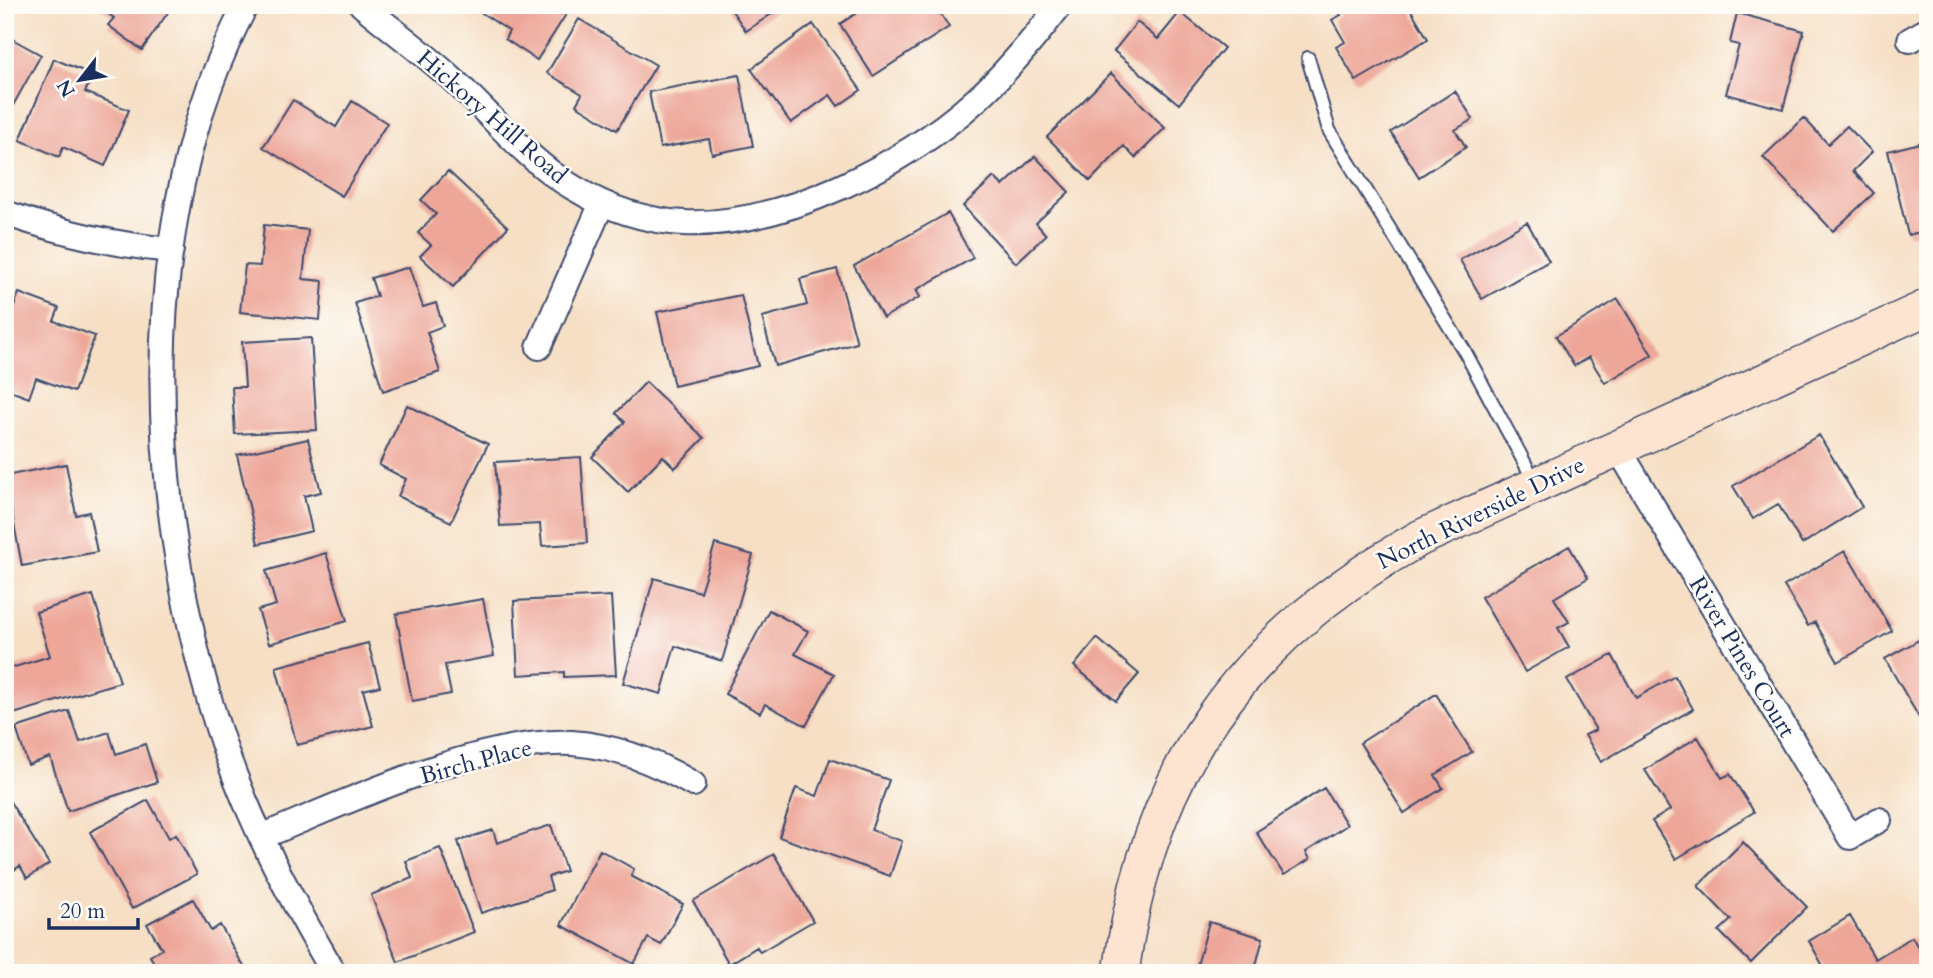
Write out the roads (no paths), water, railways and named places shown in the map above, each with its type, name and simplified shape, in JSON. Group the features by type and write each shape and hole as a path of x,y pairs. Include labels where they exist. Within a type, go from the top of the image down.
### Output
{"street":[{"path":"246,5 216,71 191,148 171,250 164,338 164,426 181,580 200,666 226,750 261,837 334,973"},
{"name":"Hickory Hill Road","path":"362,5 450,77 551,173 602,203 657,219 708,223 778,209 842,186 883,165 940,129 976,100 1024,52 1060,5"},
{"path":"539,347 602,203"},
{"path":"5,213 62,231 125,245 171,250"},
{"name":"North Riverside Drive","path":"1121,973 1128,919 1138,874 1168,794 1193,748 1254,665 1305,614 1360,572 1420,538 1928,307"},
{"name":"River Pines Court","path":"1618,447 1850,836 1879,820"},
{"name":"Birch Place","path":"261,837 412,778 464,761 532,744 573,743 614,750 646,760 693,784"}],"lane":[{"path":"1308,58 1329,130 1465,352 1536,484"}]}
